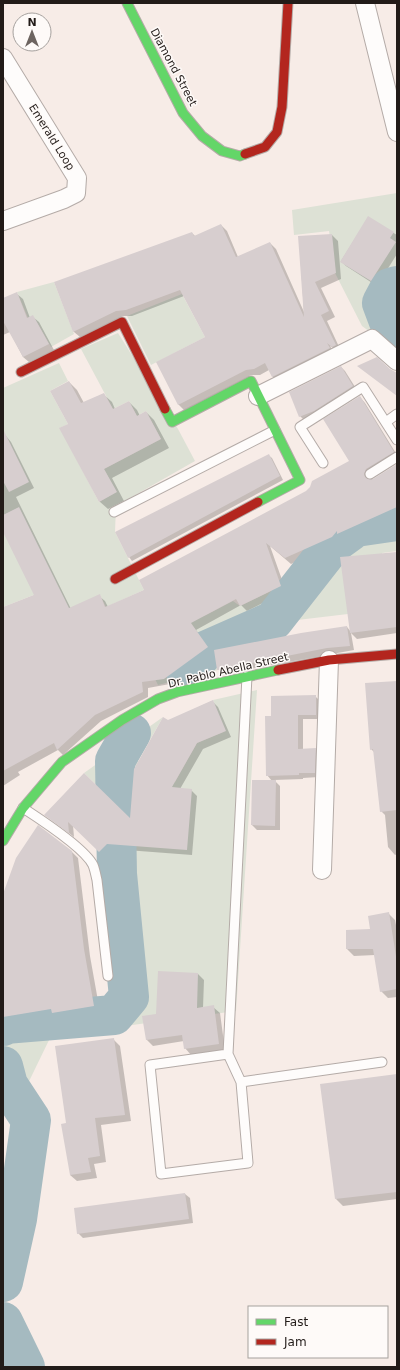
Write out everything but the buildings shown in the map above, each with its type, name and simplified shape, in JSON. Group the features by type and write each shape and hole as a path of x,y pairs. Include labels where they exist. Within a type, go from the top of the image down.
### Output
{"street":[{"name":"Diamond Street","path":"127,3 183,113 202,136 222,151 240,156 265,147 277,132 282,107 288,3"},
{"path":"365,3 397,132"},
{"name":"Emerald Loop","path":"3,58 77,178 76,193 64,199 3,221"},
{"path":"21,372 122,322 172,422 250,381 300,480 115,579"},
{"path":"258,396 372,339 397,361"},
{"name":"Dr. Pablo Abella Street","path":"3,841 23,808 62,762 122,720 158,699 177,692 247,676 329,660 397,654"},
{"path":"322,870 329,660"}],"lane":[{"path":"322,464 300,427 363,387 397,440"},
{"path":"386,422 397,414"},
{"path":"114,512 275,430"},
{"path":"370,474 397,457"},
{"path":"228,1054 150,1065 162,1174 248,1163 241,1082 228,1054 247,676"},
{"path":"23,808 84,853 93,866 97,880 108,976"},
{"path":"241,1082 382,1062"}],"shaded area":[{"path":"397,193 397,294 395,295 397,301 397,352 362,326 335,273 329,231 294,235 292,210"},
{"path":"54,282 74,334 51,347 33,316 28,318 17,292"},
{"path":"182,294 205,337 151,365 127,316"},
{"path":"118,333 178,429 195,461 116,506 115,532 144,590 106,607 100,595 53,616 39,593 3,607 3,388 59,363 68,381 50,391 68,424 60,428 99,502 116,492 104,469 161,439 146,411 137,416 129,401 113,409 81,349"},
{"path":"397,508 397,551 382,553 386,576 348,614 289,621 275,638 214,650 218,670 158,685 144,657 186,622 206,615 233,601 240,606 300,577 329,539"},
{"path":"257,690 236,1011 51,1036 17,1106 3,1095 3,1017 94,1006 120,985 113,838 113,801 84,773 163,717 138,761 175,782 197,743 223,732 213,700"}],"waterway":[{"path":"397,286 390,288 382,303 391,327 397,334"},
{"path":"186,672 205,651 273,621 334,543 356,527 397,521"},
{"path":"3,1026 5,1024 114,1015 129,997 117,874 115,761 131,733"},
{"path":"3,1066 8,1085 31,1120 17,1219 3,1282"},
{"path":"3,1322 25,1367"}],"traffic: fast":[{"path":"127,3 183,113 202,136 222,151 240,156 245,154"},
{"path":"165,409 172,422 251,381 300,480 258,502"},
{"path":"3,841 23,808 62,762 122,720 158,699 177,692 278,670"}],"traffic: jam":[{"path":"245,154 265,147 277,132 282,107 288,3"},
{"path":"21,372 122,322 165,409"},
{"path":"115,579 258,502"},
{"path":"278,670 329,660 397,654"}]}
